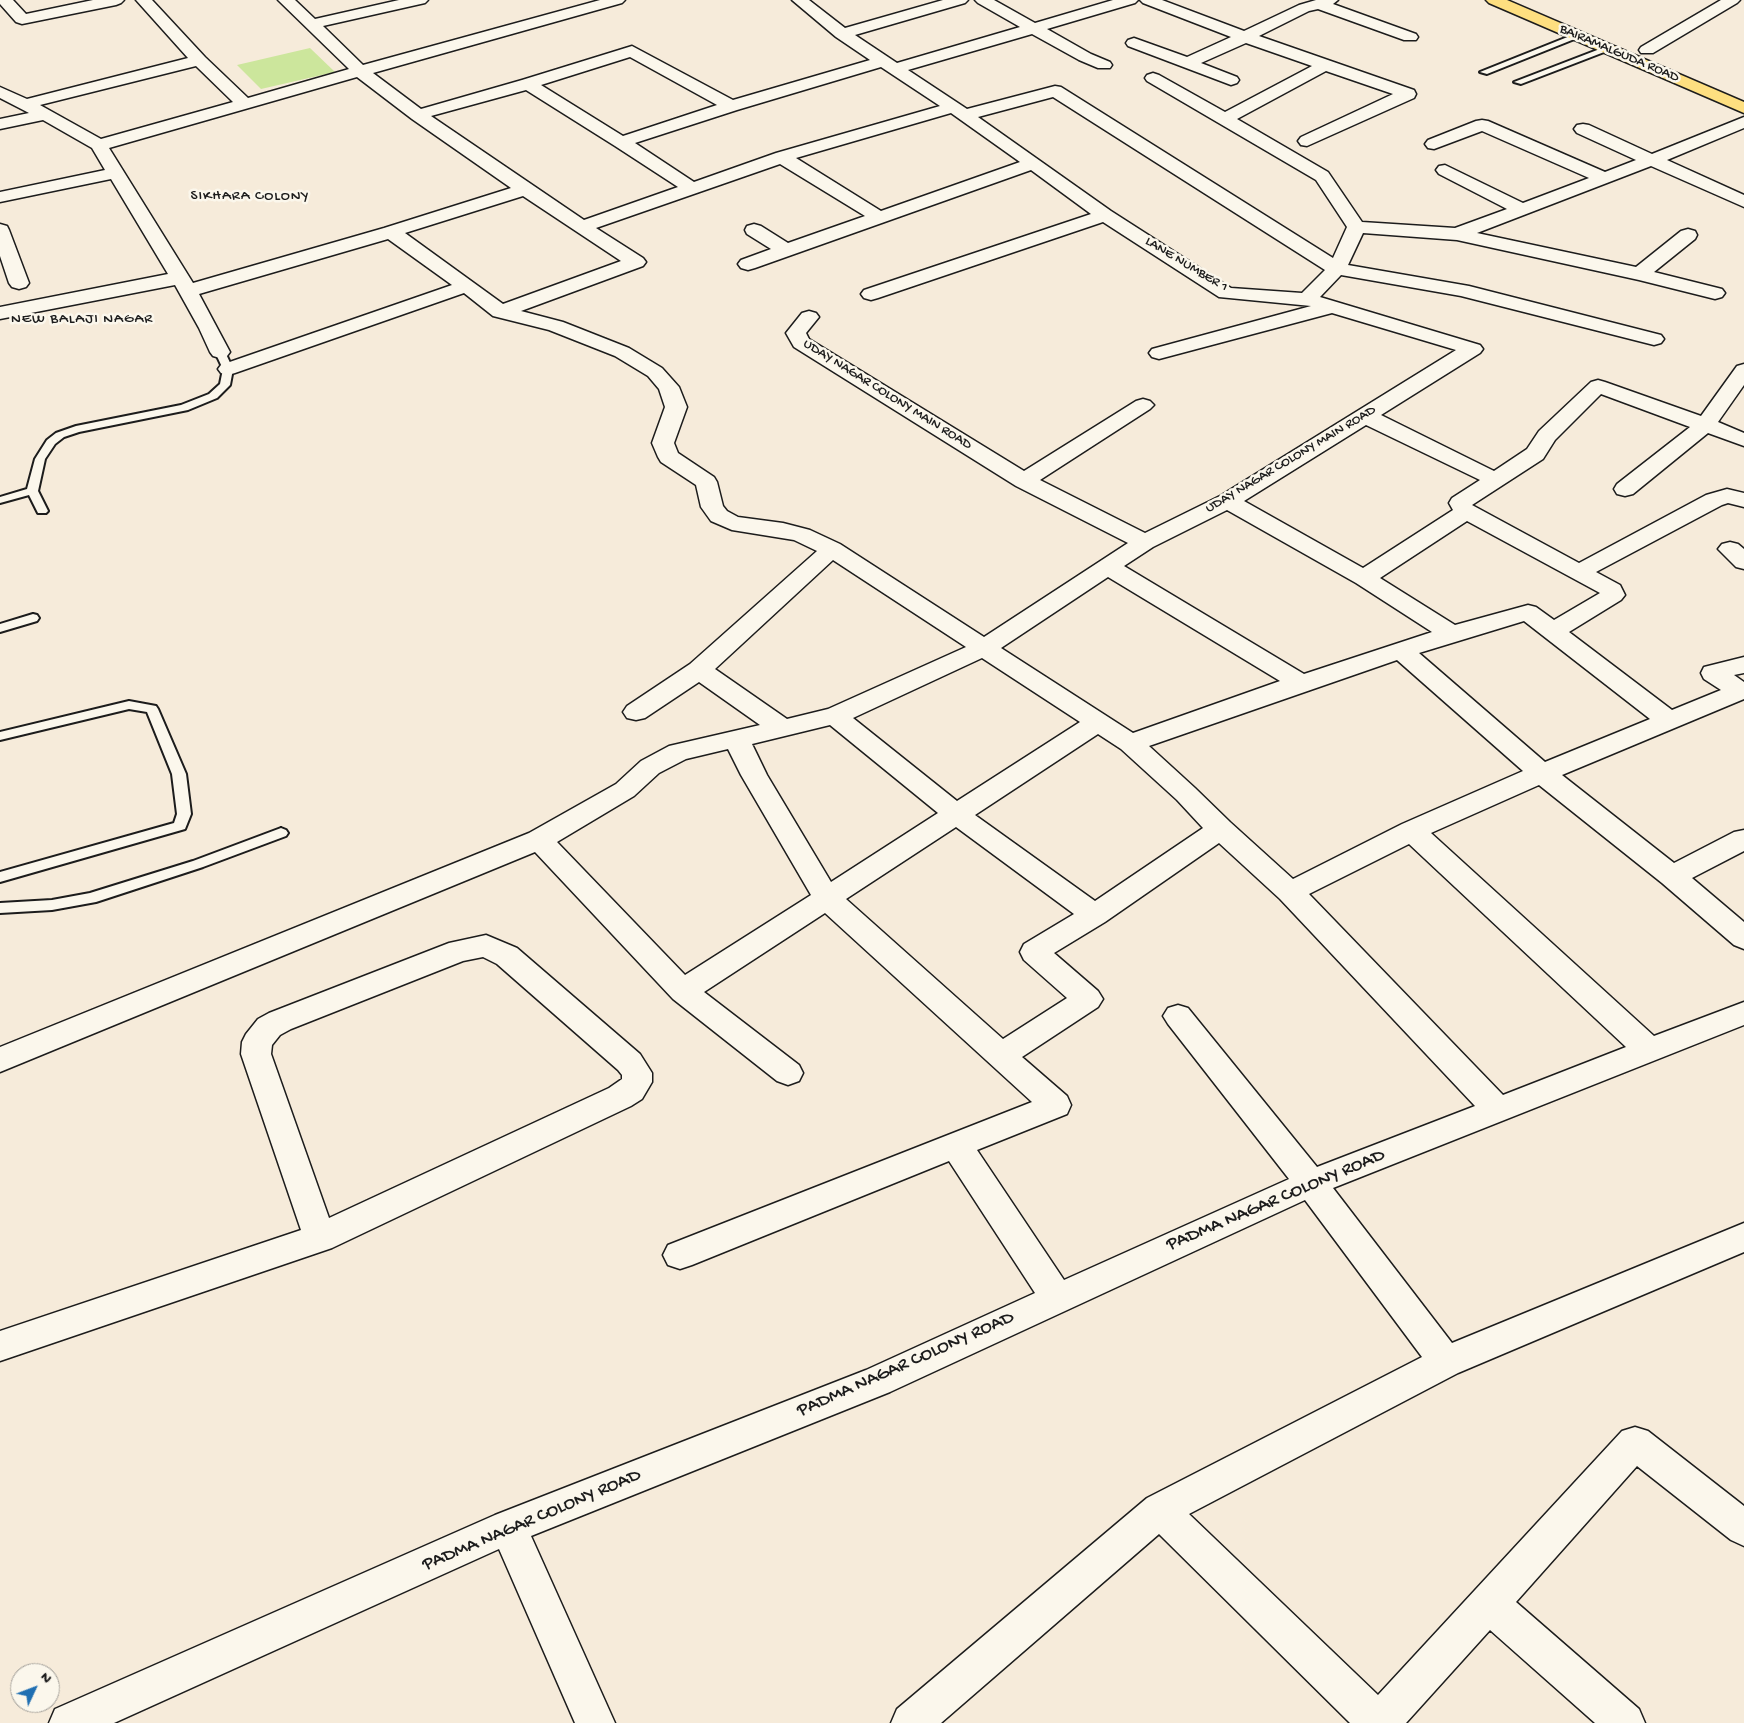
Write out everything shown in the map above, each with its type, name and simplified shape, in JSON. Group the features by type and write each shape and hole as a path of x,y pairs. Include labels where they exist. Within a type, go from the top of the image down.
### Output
{"main road":[{"name":"BAIRAMALGUDA ROAD","path":"1494,0 1744,108"},
{"name":"BAIRAMALGUDA ROAD","path":"1526,0 1744,92"}],"street":[{"path":"5,0 22,19 116,0"},
{"path":"144,0 199,60 245,104"},
{"path":"286,0 360,70 418,115 525,189 636,262 500,312"},
{"path":"312,24 420,0"},
{"path":"99,145 583,4 617,0"},
{"name":"LANE NUMBER 1","path":"800,0 842,34 959,111 1105,215 1226,293 1306,300"},
{"path":"842,34 960,0"},
{"path":"983,0 1085,57 1104,65"},
{"path":"621,142 731,106 1035,29 1130,0"},
{"path":"1148,0 1245,38 1408,94 1307,141"},
{"path":"1647,50 1732,0"},
{"path":"1287,3 1318,4 1410,38"},
{"path":"1187,62 1245,38 1318,4"},
{"path":"1134,44 1187,62 1231,80"},
{"path":"418,115 528,84 632,51 731,106"},
{"path":"25,104 199,60"},
{"path":"1225,118 1325,65"},
{"path":"1153,78 1225,118 1322,176 1356,227"},
{"path":"528,84 693,188"},
{"path":"582,227 782,157 959,111 1055,91 1337,269 1462,290 1654,339"},
{"path":"0,92 46,114 99,145 114,173 184,284 209,328 224,361 467,286"},
{"path":"0,124 46,114"},
{"path":"1457,234 1652,160 1744,122"},
{"path":"1434,144 1482,125 1604,178"},
{"path":"1583,128 1744,202"},
{"path":"782,157 879,217"},
{"path":"748,264 1032,164"},
{"path":"1445,170 1522,209"},
{"path":"0,197 114,173"},
{"path":"0,313 184,284 391,232 525,189"},
{"path":"871,294 1105,215"},
{"path":"1306,300 1337,269 1356,227"},
{"path":"1356,227 1457,234 1640,274 1715,293"},
{"path":"0,230 19,283"},
{"path":"754,230 786,250"},
{"path":"391,232 500,312 556,326 598,342 622,352 654,372 669,388 676,407 662,443 669,457 706,482 712,507 719,516 732,523 783,530 802,535 832,549 1130,743 1186,794 1220,829 1290,892 1498,1110"},
{"path":"1640,274 1688,235"},
{"name":"UDAY NAGAR COLONY MAIN ROAD","path":"809,316 796,333 801,343 1024,480 1144,542 1228,501 1473,350 1306,300"},
{"path":"1159,353 1331,307"},
{"path":"1625,489 1705,425 1744,370"},
{"path":"1553,631 1613,595 1612,590 1466,512 1460,503 1535,454 1547,436 1598,386 1744,440"},
{"path":"1024,480 1143,405"},
{"path":"1365,416 1496,480"},
{"path":"1579,572 1714,500 1727,496 1744,500"},
{"path":"1228,501 1364,578 1452,634"},
{"path":"1364,578 1466,512"},
{"path":"0,1060 539,840 625,790 650,767 678,752 835,716 984,648 1109,567 1144,542"},
{"path":"636,712 699,670 832,549"},
{"path":"1109,567 1301,683"},
{"path":"1130,743 1301,683 1402,652 1452,634 1528,612 1668,720"},
{"path":"1402,652 1542,773 1672,876 1733,914 1744,938"},
{"path":"1290,892 1412,831 1542,773 1741,691 1713,673 1744,665"},
{"path":"699,670 784,729"},
{"path":"835,716 956,814 1095,916"},
{"path":"683,991 1099,722"},
{"path":"680,1255 1056,1105 827,898 754,775 737,740"},
{"path":"1000,1056 1088,999 1034,952 1095,916 1220,829"},
{"path":"1412,831 1649,1050"},
{"path":"1672,876 1744,839"},
{"path":"539,840 683,991 788,1073"},
{"path":"0,1346 320,1238 620,1098 631,1090 637,1082 638,1073 628,1062 507,956 486,946 459,952 280,1021 269,1027 262,1034 258,1042 256,1054 320,1238"},
{"name":"PADMA NAGAR COLONY ROAD","path":"69,1723 508,1527 878,1381 1310,1183 1744,1013"},
{"path":"1178,1016 1310,1183 1446,1362"},
{"path":"956,1145 1057,1298"},
{"path":"911,1723 1160,1510 1446,1362 1744,1237"},
{"path":"1160,1510 1379,1723 1635,1443 1744,1528"},
{"path":"508,1527 595,1723"},
{"path":"1489,1604 1625,1723"}],"lane":[{"path":"1484,72 1578,36"},
{"path":"1518,82 1608,49"},
{"path":"42,511 32,491 40,458 46,446 60,435 76,430 184,408 201,402 213,396 225,385 224,361"},
{"path":"0,500 32,491"},
{"path":"0,628 33,618"},
{"path":"0,736 129,705 152,709 179,774 184,814 180,826 0,877"},
{"path":"0,908 52,905 92,898 198,864 281,833"}],"green space":[{"path":"310,48 335,72 261,89 237,65"}],"district":[{"name":"SIKHARA COLONY","path":"250,197"},
{"name":"NEW BALAJI NAGAR","path":"82,320"}]}
